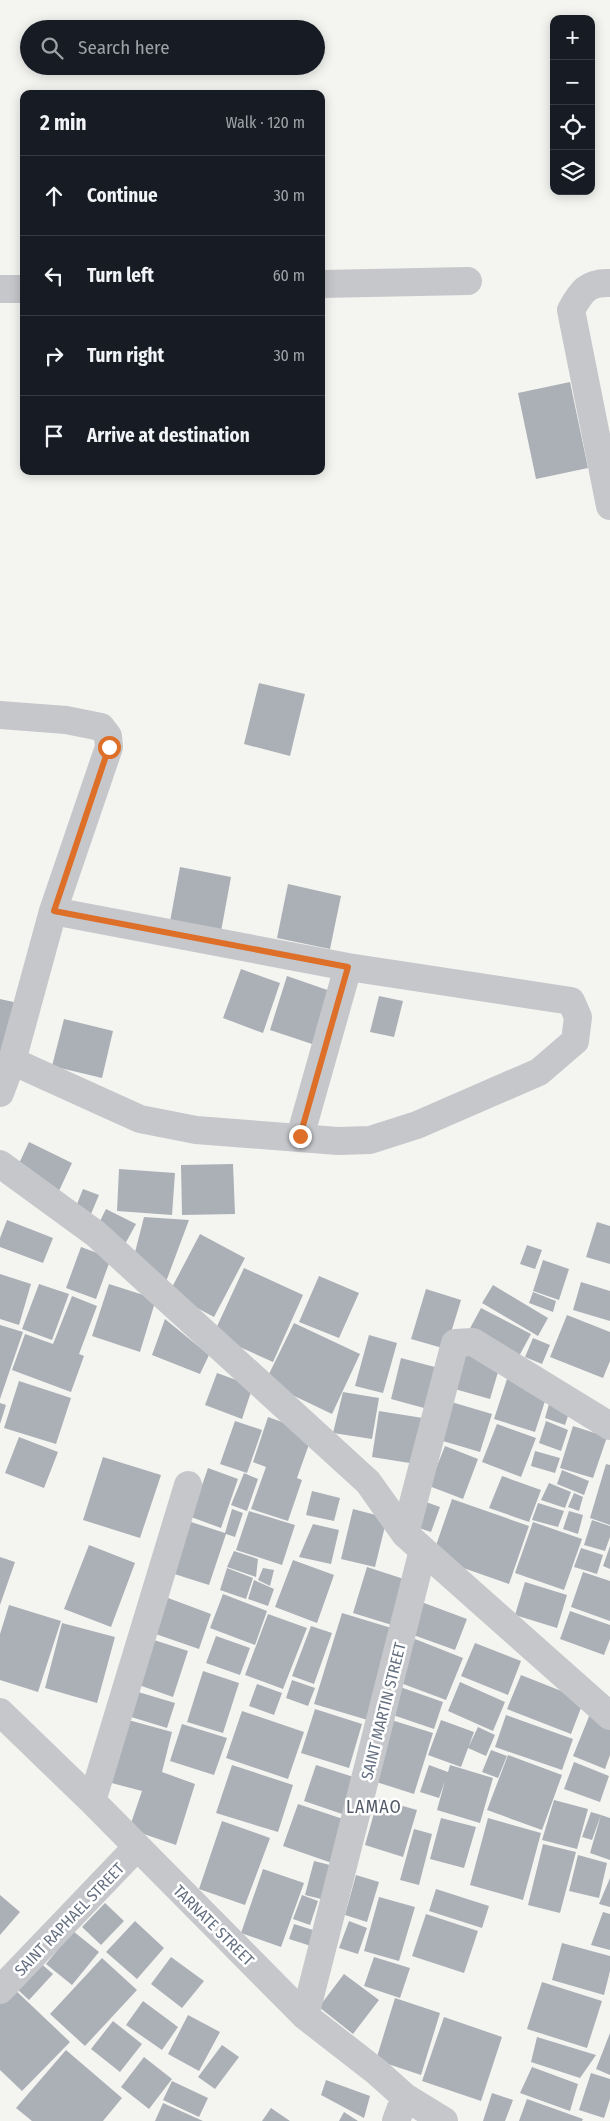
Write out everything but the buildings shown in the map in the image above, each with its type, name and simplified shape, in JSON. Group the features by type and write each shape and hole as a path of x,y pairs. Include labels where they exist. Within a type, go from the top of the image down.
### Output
{"street":[{"path":"325,284 468,281"},
{"path":"610,283 597,282 580,293 571,310 610,506"},
{"path":"0,289 20,289"},
{"path":"0,715 66,720 101,727 108,736 109,747 54,911 12,1061 0,1093"},
{"path":"12,1061 140,1119 196,1130 300,1136 338,1141 370,1140 417,1125 539,1072 575,1040 578,1017 571,1000 348,967 54,911"},
{"path":"300,1136 348,967"},
{"path":"0,1164 96,1234 368,1482 414,1542 610,1716"},
{"name":"SAINT MARTIN STREET","path":"305,2016 414,1542 455,1343 473,1342 610,1426"},
{"path":"92,1801 188,1485"},
{"name":"TARNATE STREET","path":"0,1712 92,1801 305,2016 377,2072 400,2109 444,2121"},
{"name":"SAINT RAPHAEL STREET","path":"0,1990 138,1848"}],"district":[{"name":"LAMAO","path":"374,1807"}],"route":[{"path":"109,747 54,911 348,967 300,1136"}]}
